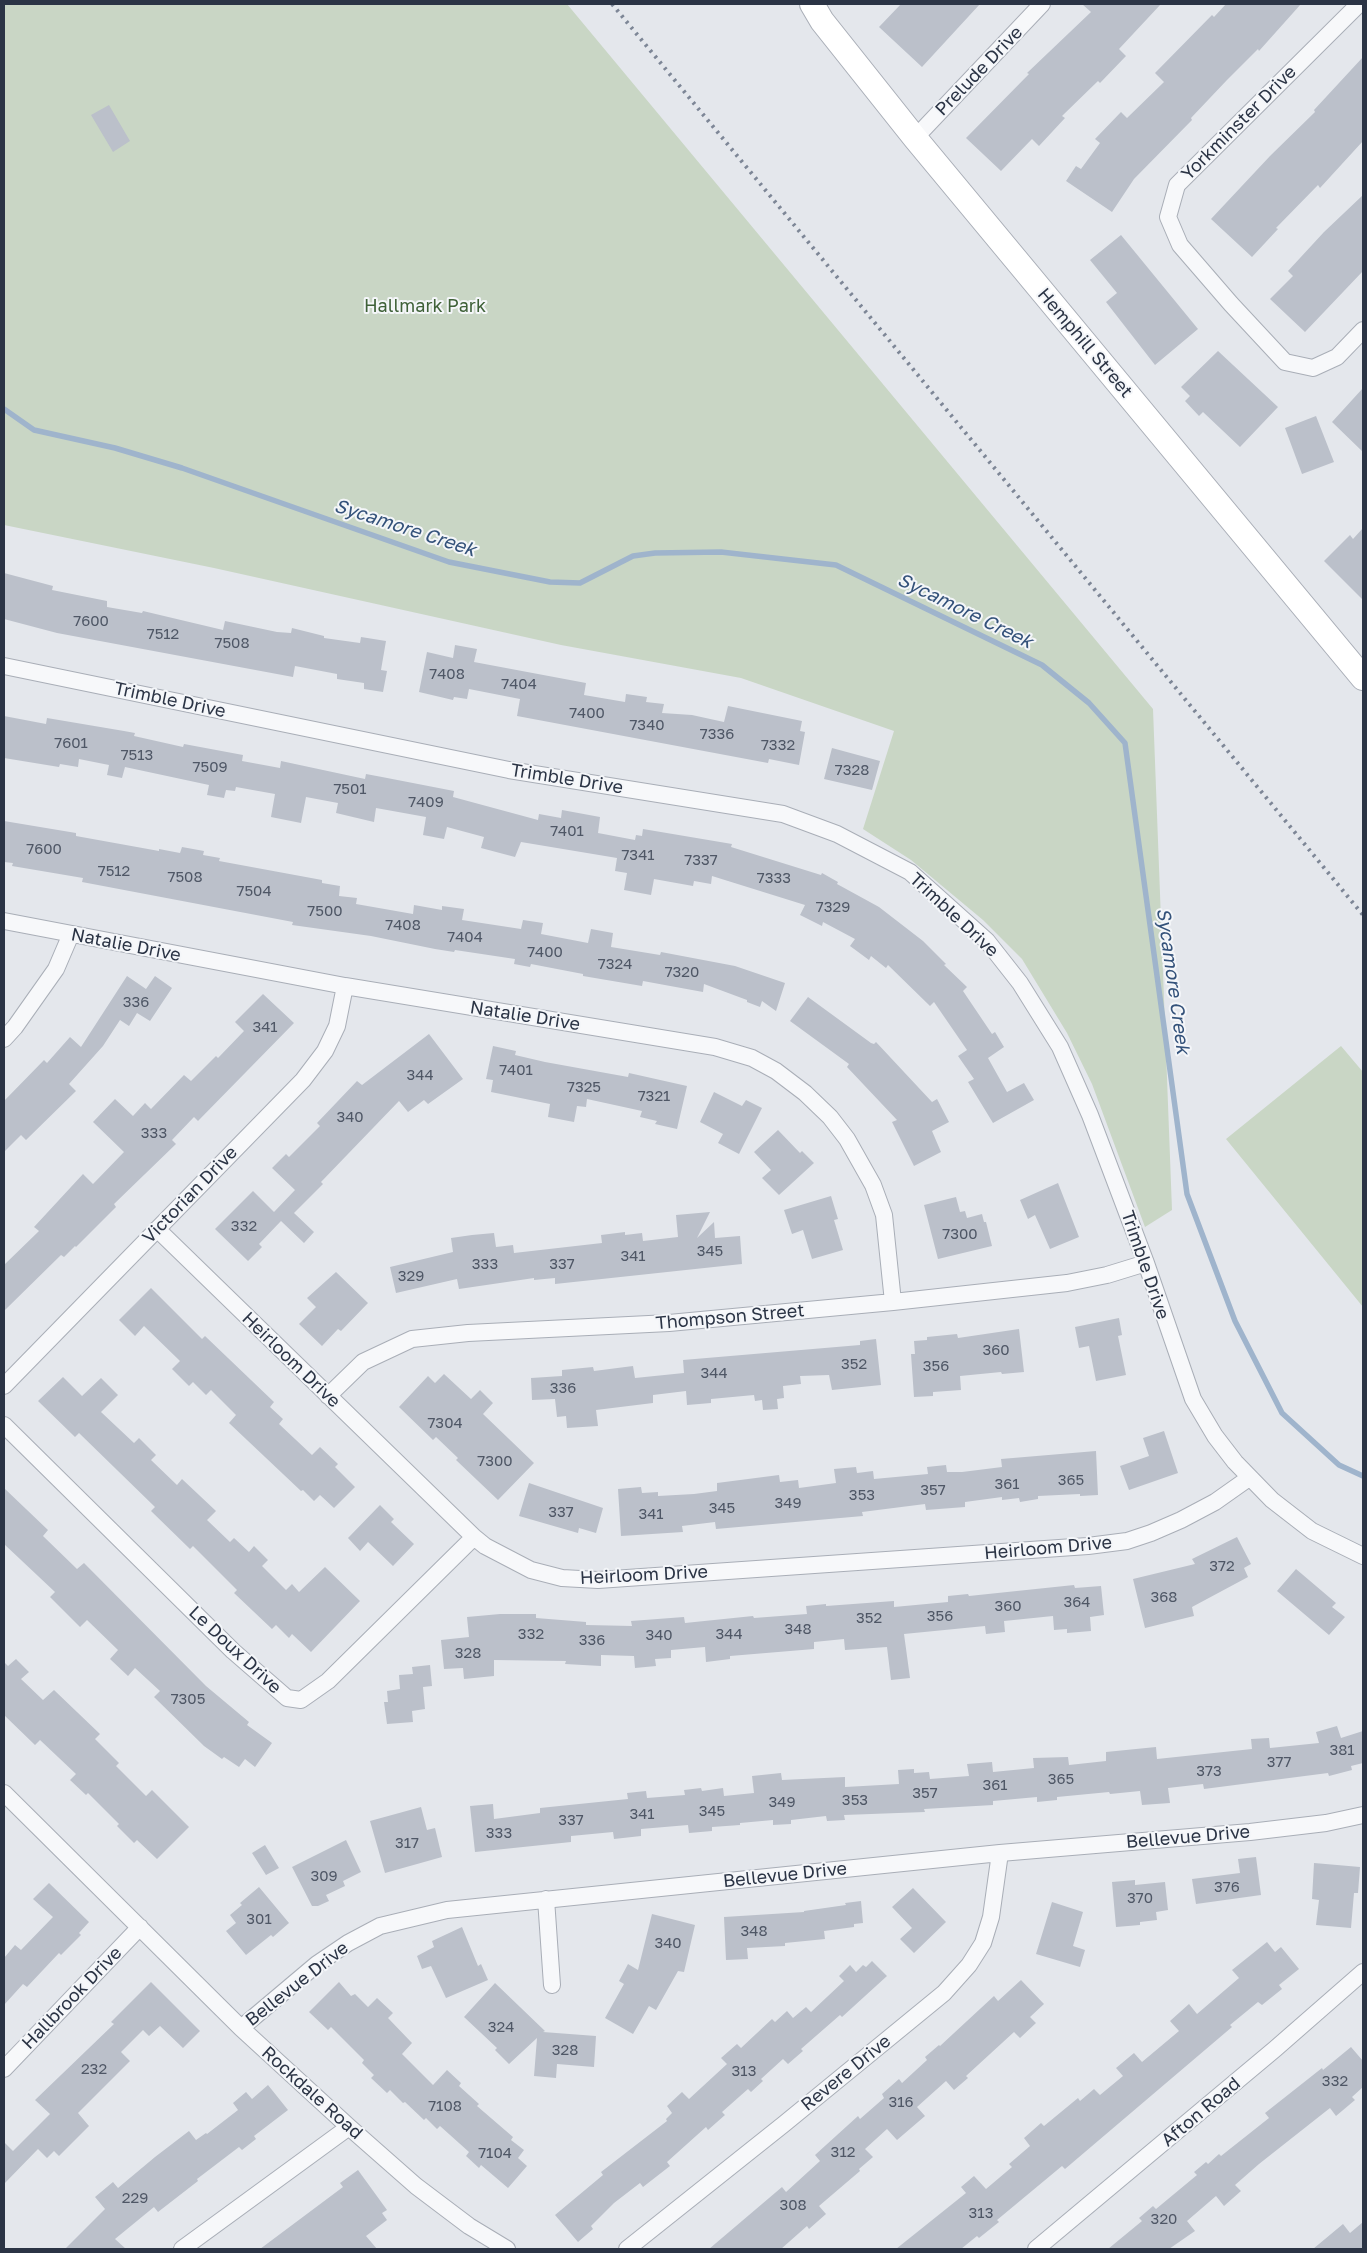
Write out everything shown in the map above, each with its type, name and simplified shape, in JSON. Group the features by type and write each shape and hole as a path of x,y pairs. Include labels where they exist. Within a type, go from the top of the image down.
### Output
{"street":[{"name":"Hemphill Street","path":"812,4 822,21 915,138 1360,668"},
{"name":"Prelude Drive","path":"915,138 1042,4"},
{"name":"Yorkminster Drive","path":"1359,4 1177,185 1168,217 1180,245 1285,362 1313,368 1338,356 1363,330"},
{"name":"Trimble Drive","path":"4,666 509,770 783,814 837,834 910,872 949,904 987,941 1020,984 1060,1047 1090,1115 1146,1263 1193,1399 1216,1436 1249,1478 1272,1500 1312,1531 1363,1556"},
{"name":"Natalie Drive","path":"4,921 345,986 715,1047 752,1058 776,1071 805,1093 830,1117 847,1138 873,1185 884,1215 893,1302"},
{"path":"4,1039 15,1027 56,969 70,934"},
{"name":"Victorian Drive","path":"4,1386 303,1080 325,1050 337,1026 345,986"},
{"name":"Heirloom Drive","path":"157,1229 474,1537 485,1546 531,1570 562,1578 598,1580 1088,1546 1127,1541 1151,1533 1215,1502 1249,1478"},
{"name":"Thompson Street","path":"328,1396 363,1362 412,1340 468,1332 669,1323 893,1302 1067,1283 1107,1275 1146,1263"},
{"name":"Le Doux Drive","path":"4,1425 233,1651 287,1698 301,1700 328,1681 474,1537"},
{"name":"Rockdale Road","path":"4,1793 241,2028 349,2127 416,2186 469,2226 507,2249"},
{"name":"Bellevue Drive","path":"241,2028 317,1964 348,1942 380,1926 447,1910 1000,1853 1250,1832 1326,1823 1363,1815"},
{"name":"Revere Drive","path":"627,2249 944,1993 969,1965 983,1943 991,1917 1000,1853"},
{"path":"546,1899 552,1985"},
{"name":"Hallbrook Drive","path":"4,2069 140,1927"},
{"name":"Afton Road","path":"1036,2249 1275,2049 1363,1972"},
{"path":"182,2249 349,2127"}],"green space":[{"name":"Hallmark Park","path":"4,4 567,4 1153,709 1172,1210 1145,1227 1092,1084 1067,1033 1022,959 983,920 911,860 863,829 894,731 741,678 561,645 214,568 4,525"},
{"path":"1341,1046 1363,1072 1363,1307 1226,1139"}],"building":[{"path":"901,4 980,4 922,67 879,27"},
{"path":"1082,4 1161,4 1119,49 1126,56 1100,83 1098,81 1062,116 1065,118 1039,146 1032,139 1001,171 966,138 1029,74 1027,73 1091,12"},
{"path":"1226,4 1301,4 1259,51 1258,49 1227,80 1191,118 1192,120 1134,179 1112,212 1066,181 1076,166 1081,169 1100,143 1095,139 1121,112 1127,118 1164,82 1155,73 1212,15 1214,17"},
{"path":"1363,57 1363,141 1320,188 1318,185 1276,228 1278,229 1252,257 1211,219 1270,156 1315,112 1314,110"},
{"path":"109,105 130,141 113,152 91,115"},
{"path":"1363,195 1363,271 1305,332 1270,299 1293,276 1288,271 1324,232"},
{"path":"1121,235 1198,329 1155,365 1106,302 1117,293 1090,260"},
{"path":"1218,351 1278,407 1240,447 1203,412 1199,416 1185,401 1190,396 1181,387"},
{"path":"1363,388 1363,452 1332,422"},
{"path":"1316,416 1334,462 1302,474 1285,428"},
{"path":"1363,528 1363,600 1324,561 1350,535 1353,539"},
{"path":"4,573 53,586 52,590 107,601 107,607 142,613 143,611 223,630 225,621 277,632 291,633 292,628 324,636 324,638 360,643 361,637 386,641 381,670 387,671 383,692 364,689 364,683 337,679 337,674 295,666 293,677 57,633 4,619"},
{"path":"455,645 477,649 474,662 586,683 584,695 625,702 626,694 647,697 646,702 664,704 662,713 692,715 724,722 728,706 802,721 800,731 805,732 799,765 769,759 768,763 517,716 520,699 469,689 467,699 454,697 453,700 419,692 427,652 453,658"},
{"path":"4,716 46,724 47,718 135,733 134,736 183,747 184,744 243,755 242,761 280,768 281,761 365,779 366,774 454,791 453,797 538,820 539,814 561,818 562,810 600,817 598,833 635,840 636,835 642,836 643,829 732,844 731,847 821,875 822,873 838,882 837,884 879,907 923,941 946,964 944,965 967,987 963,991 992,1034 995,1032 1004,1047 988,1058 1007,1092 1024,1083 1034,1100 993,1123 968,1082 974,1079 958,1056 967,1050 934,1002 930,1006 888,965 886,968 871,956 869,960 850,946 855,939 823,922 822,926 800,915 805,905 712,876 711,884 694,881 693,886 654,879 651,895 624,890 627,873 615,871 617,858 521,842 515,857 481,848 484,837 447,827 444,839 423,835 426,817 376,808 374,822 336,813 338,803 306,797 301,823 271,817 275,794 236,787 235,791 226,790 224,798 207,795 209,785 125,767 122,778 107,775 109,765 79,759 78,767 60,764 59,767 4,758"},
{"path":"832,748 880,761 872,790 824,779"},
{"path":"4,821 76,833 76,836 159,851 159,849 180,853 182,847 204,851 203,855 220,858 219,861 322,880 322,883 340,886 339,896 357,898 356,904 413,914 414,905 442,910 442,906 464,909 462,920 521,929 523,920 543,923 541,934 588,943 591,929 613,933 611,947 660,955 661,952 735,966 785,983 776,1011 762,1001 760,1007 747,1002 747,1000 704,984 703,992 643,981 642,986 583,976 583,974 531,964 530,967 514,964 515,959 455,950 454,952 371,936 292,925 293,922 82,882 83,878 12,866 13,863 4,862"},
{"path":"127,976 146,989 155,976 172,988 150,1021 137,1013 129,1026 120,1020 103,1046 69,1084 76,1091 26,1140 21,1135 4,1152 4,1101 44,1060 47,1063 70,1037 81,1047"},
{"path":"263,994 294,1023 198,1121 194,1117 172,1140 176,1144 114,1204 116,1207 76,1247 64,1257 61,1255 4,1311 4,1265 39,1231 34,1227 83,1174 93,1184 124,1152 93,1122 115,1099 133,1116 145,1103 151,1109 184,1075 191,1081 216,1056 218,1058 244,1031 235,1022"},
{"path":"808,997 871,1043 874,1044 876,1042 932,1102 937,1099 949,1122 932,1131 941,1152 914,1166 892,1122 897,1120 847,1067 849,1064 790,1021"},
{"path":"429,1034 463,1079 428,1104 424,1100 408,1112 399,1101 321,1182 323,1184 294,1213 314,1232 304,1243 281,1221 259,1244 262,1247 248,1261 215,1229 253,1191 274,1212 295,1190 272,1168 286,1154 289,1157 320,1126 317,1123 357,1081 362,1085"},
{"path":"493,1046 516,1051 515,1055 545,1062 628,1077 629,1073 687,1086 677,1129 655,1124 657,1121 640,1117 642,1111 587,1099 586,1107 577,1106 574,1122 548,1117 550,1104 491,1092 493,1080 486,1079"},
{"path":"714,1092 742,1106 746,1100 762,1108 739,1154 718,1143 723,1134 700,1122"},
{"path":"778,1130 800,1153 802,1151 814,1163 779,1195 762,1178 771,1170 754,1152"},
{"path":"1058,1183 1079,1237 1050,1249 1035,1215 1028,1219 1020,1200"},
{"path":"831,1196 838,1219 834,1220 843,1250 812,1259 803,1230 792,1234 784,1210"},
{"path":"956,1197 960,1212 965,1211 967,1218 982,1214 992,1246 938,1259 924,1205"},
{"path":"710,1212 697,1238 714,1222 715,1238 740,1236 742,1264 555,1284 555,1278 534,1280 534,1278 459,1289 457,1279 396,1293 390,1267 453,1252 451,1238 472,1235 494,1233 496,1247 513,1245 514,1253 602,1243 601,1235 625,1232 625,1235 642,1233 643,1241 678,1237 676,1215"},
{"path":"336,1272 368,1303 341,1331 338,1329 322,1346 299,1324 316,1307 307,1298"},
{"path":"151,1288 202,1339 205,1336 274,1402 270,1407 283,1419 279,1424 312,1455 320,1447 338,1464 335,1467 355,1487 334,1508 320,1495 314,1501 303,1490 301,1491 229,1423 236,1415 211,1390 206,1395 193,1382 189,1386 172,1369 180,1361 144,1326 135,1336 119,1320"},
{"path":"1119,1318 1122,1335 1118,1336 1126,1375 1096,1381 1089,1346 1079,1348 1075,1327"},
{"path":"1019,1329 1024,1372 960,1376 961,1390 933,1392 933,1396 914,1397 911,1354 915,1354 914,1341 927,1340 927,1337 957,1334 958,1338"},
{"path":"876,1339 881,1385 832,1390 829,1375 800,1376 801,1384 783,1386 784,1398 777,1399 778,1409 763,1410 762,1400 755,1401 754,1395 711,1399 711,1403 687,1405 686,1391 653,1395 653,1403 596,1410 598,1426 567,1428 566,1416 557,1417 555,1399 532,1400 531,1378 562,1376 562,1370 593,1367 594,1371 633,1366 635,1378 684,1373 683,1360 860,1345 860,1341"},
{"path":"444,1374 471,1399 480,1390 493,1403 483,1414 534,1463 498,1500 456,1460 458,1458 436,1437 433,1440 399,1407 428,1376 435,1383"},
{"path":"63,1377 82,1396 101,1378 118,1395 101,1412 134,1443 139,1438 156,1455 151,1460 177,1485 182,1479 216,1511 207,1520 230,1542 234,1538 249,1552 254,1546 268,1560 262,1566 286,1590 292,1584 299,1592 325,1567 360,1601 311,1652 292,1634 289,1638 276,1625 272,1629 234,1593 237,1590 193,1546 190,1549 151,1511 155,1507 79,1433 75,1437 38,1401"},
{"path":"1164,1431 1178,1473 1129,1490 1120,1466 1149,1456 1143,1438"},
{"path":"1096,1451 1098,1495 1038,1496 1038,1499 1020,1502 1019,1498 1002,1500 1002,1497 965,1502 965,1507 926,1510 925,1504 862,1512 863,1516 716,1529 715,1522 682,1526 683,1532 621,1536 618,1489 641,1487 642,1493 658,1492 658,1496 694,1494 717,1491 717,1483 779,1475 780,1482 798,1480 799,1488 836,1483 834,1469 856,1467 857,1473 873,1471 874,1479 928,1474 927,1467 946,1465 947,1472 962,1472 1002,1467 1001,1459"},
{"path":"529,1483 603,1508 596,1533 579,1528 578,1533 519,1516"},
{"path":"4,1488 48,1530 43,1536 77,1569 84,1563 206,1686 249,1722 247,1725 272,1743 255,1767 245,1759 239,1767 224,1757 222,1759 204,1746 154,1697 160,1691 135,1668 128,1676 110,1659 118,1650 87,1620 80,1627 50,1597 55,1592 4,1544"},
{"path":"380,1505 394,1519 391,1522 414,1544 393,1566 368,1542 360,1551 348,1538"},
{"path":"1237,1537 1251,1564 1244,1568 1248,1577 1192,1607 1194,1616 1145,1628 1133,1579 1195,1564 1192,1559"},
{"path":"1296,1569 1336,1603 1332,1607 1345,1617 1329,1635 1277,1591"},
{"path":"1074,1585 1075,1588 1101,1586 1104,1615 1090,1617 1091,1631 1067,1633 1067,1629 1054,1630 1053,1616 1004,1621 1005,1632 986,1634 985,1626 904,1634 910,1678 891,1680 887,1647 845,1650 844,1639 814,1642 814,1649 730,1656 730,1659 706,1662 705,1647 671,1650 671,1658 655,1659 656,1666 635,1668 634,1656 601,1655 601,1666 565,1664 566,1661 494,1660 494,1676 464,1679 463,1668 444,1669 441,1640 469,1637 467,1617 500,1614 536,1614 536,1618 586,1622 586,1625 632,1626 631,1621 684,1617 685,1623 753,1616 754,1618 807,1614 806,1606 826,1604 826,1606 894,1601 894,1607 948,1602 948,1596 968,1594 969,1596"},
{"path":"16,1659 29,1672 21,1679 43,1700 54,1690 100,1734 95,1739 119,1763 116,1766 146,1796 152,1790 189,1827 157,1859 137,1840 134,1843 117,1826 119,1824 88,1793 86,1795 70,1780 76,1774 40,1740 35,1745 4,1715 4,1662 8,1666"},
{"path":"430,1665 432,1686 423,1687 425,1709 412,1711 413,1722 387,1724 384,1702 388,1702 387,1691 400,1689 399,1675 413,1674 412,1667"},
{"path":"1337,1726 1341,1738 1363,1731 1363,1763 1351,1766 1352,1770 1329,1776 1328,1773 1204,1789 1203,1784 1168,1788 1170,1803 1142,1805 1140,1791 1057,1797 1057,1800 1037,1802 1037,1797 993,1801 993,1805 924,1809 925,1812 844,1815 845,1820 827,1821 826,1816 791,1820 791,1824 773,1825 773,1820 740,1823 740,1825 712,1827 712,1831 689,1833 688,1825 641,1829 641,1836 614,1839 613,1832 571,1836 571,1842 475,1852 470,1806 493,1804 494,1819 540,1813 540,1808 628,1799 627,1793 646,1791 647,1798 685,1795 684,1790 701,1788 702,1791 723,1788 724,1796 754,1793 752,1776 781,1773 782,1780 845,1777 845,1787 899,1784 898,1770 914,1769 914,1773 929,1772 930,1779 969,1776 967,1764 992,1762 993,1772 1034,1768 1033,1758 1068,1757 1069,1765 1106,1761 1106,1752 1156,1747 1157,1759 1252,1749 1251,1739 1269,1738 1270,1748 1319,1743 1316,1732"},
{"path":"421,1807 427,1830 435,1828 442,1857 385,1873 370,1821"},
{"path":"346,1840 361,1872 343,1881 345,1886 326,1895 329,1901 318,1906 312,1906 292,1867"},
{"path":"265,1845 279,1868 266,1875 252,1853"},
{"path":"1256,1857 1261,1895 1196,1904 1192,1879 1240,1873 1238,1859"},
{"path":"1314,1863 1360,1867 1358,1893 1354,1893 1351,1928 1316,1925 1319,1900 1312,1899"},
{"path":"1135,1880 1135,1885 1165,1882 1168,1910 1156,1912 1157,1920 1140,1922 1140,1925 1116,1927 1112,1882"},
{"path":"49,1883 89,1922 79,1933 81,1935 61,1955 59,1953 27,1987 23,1984 4,2005 4,1958 15,1945 21,1950 53,1917 33,1899"},
{"path":"259,1887 289,1923 273,1937 271,1935 246,1955 226,1931 236,1923 230,1915 242,1905 240,1903"},
{"path":"913,1888 946,1922 914,1953 900,1939 912,1928 892,1907"},
{"path":"861,1901 863,1923 854,1924 854,1927 824,1931 825,1939 785,1943 785,1946 747,1948 748,1959 726,1960 724,1917 804,1912"},
{"path":"1052,1902 1083,1912 1073,1946 1085,1950 1080,1967 1036,1954"},
{"path":"652,1914 695,1925 684,1972 678,1971 656,2010 649,2006 633,2034 605,2018 624,1984 619,1981 628,1964 638,1970"},
{"path":"462,1927 478,1966 481,1964 488,1980 446,1998 431,1966 422,1969 417,1956 434,1947 432,1941"},
{"path":"1267,1942 1275,1952 1281,1947 1299,1969 1279,1985 1282,1989 1262,2005 1258,2002 1230,2025 1232,2027 1065,2169 1062,2166 997,2220 999,2222 961,2249 896,2249 966,2193 961,2187 974,2176 986,2189 1012,2167 1009,2164 1030,2146 1024,2138 1041,2123 1044,2126 1078,2098 1080,2101 1094,2089 1100,2095 1123,2076 1116,2068 1134,2053 1142,2062 1179,2031 1170,2021 1189,2004 1197,2014 1239,1978 1232,1970"},
{"path":"872,1961 887,1976 842,2017 840,2015 801,2049 803,2051 788,2064 783,2059 761,2079 763,2081 751,2092 748,2089 722,2112 725,2115 708,2130 706,2127 667,2162 670,2166 643,2187 640,2183 614,2203 591,2226 593,2229 578,2242 555,2215 603,2175 601,2172 667,2121 666,2119 672,2113 667,2106 682,2092 689,2099 727,2064 721,2058 737,2044 741,2048 772,2019 775,2022 787,2011 793,2018 806,2007 811,2012 844,1981 839,1976 850,1965 856,1972 863,1965 866,1967"},
{"path":"1021,1980 1044,2004 1030,2017 1036,2023 1020,2038 1014,2032 966,2076 968,2078 954,2090 946,2081 917,2107 925,2116 897,2140 887,2129 865,2149 873,2157 859,2169 860,2171 819,2206 826,2214 809,2229 807,2226 781,2249 709,2249 782,2187 786,2192 820,2161 815,2155 858,2116 860,2119 884,2098 882,2094 899,2079 902,2083 927,2060 925,2057 940,2046 994,1996 998,2001"},
{"path":"151,1982 200,2031 183,2048 160,2026 149,2036 143,2030 121,2052 130,2061 78,2113 89,2126 59,2156 54,2151 47,2158 38,2149 4,2184 4,2142 13,2151 50,2114 35,2100 114,2024 111,2022"},
{"path":"339,1982 351,1996 355,1994 368,2007 377,1998 393,2013 388,2018 412,2043 402,2054 433,2085 447,2070 461,2083 459,2086 479,2104 477,2106 513,2137 511,2140 524,2150 518,2158 527,2166 508,2188 481,2165 479,2168 466,2156 469,2152 440,2126 437,2129 426,2118 424,2120 390,2090 387,2093 371,2078 374,2075 362,2063 364,2060 331,2027 328,2030 309,2012"},
{"path":"495,1983 545,2031 543,2032 596,2036 594,2067 557,2064 556,2078 534,2076 537,2038 509,2064 495,2050 497,2048 464,2017"},
{"path":"1351,2047 1363,2061 1363,2087 1352,2097 1355,2100 1336,2116 1330,2108 1259,2164 1235,2185 1241,2191 1224,2206 1216,2196 1187,2221 1195,2231 1169,2249 1108,2249 1142,2221 1139,2218 1153,2206 1156,2209 1197,2175 1194,2172 1206,2162 1208,2164 1219,2154 1221,2156 1269,2118 1265,2113"},
{"path":"268,2085 288,2110 254,2136 256,2139 242,2150 239,2147 158,2212 154,2207 115,2239 126,2249 65,2249 105,2209 95,2197 113,2182 118,2188 189,2131 196,2140 207,2134 238,2110 233,2103 246,2092 252,2099"},
{"path":"358,2170 387,2210 382,2213 387,2220 366,2236 377,2249 260,2249 343,2187 340,2183"},
{"path":"1363,2222 1363,2249 1313,2249 1343,2224 1350,2233"}],"waterway":[{"name":"Sycamore Creek","path":"4,409 34,430 115,448 182,468 449,562 550,582 580,583 633,556 655,553 721,552 836,565 1042,665 1089,703 1125,743 1187,1194 1235,1321 1282,1413 1339,1465 1363,1476"}],"railway":[{"path":"612,4 1363,915"}]}
